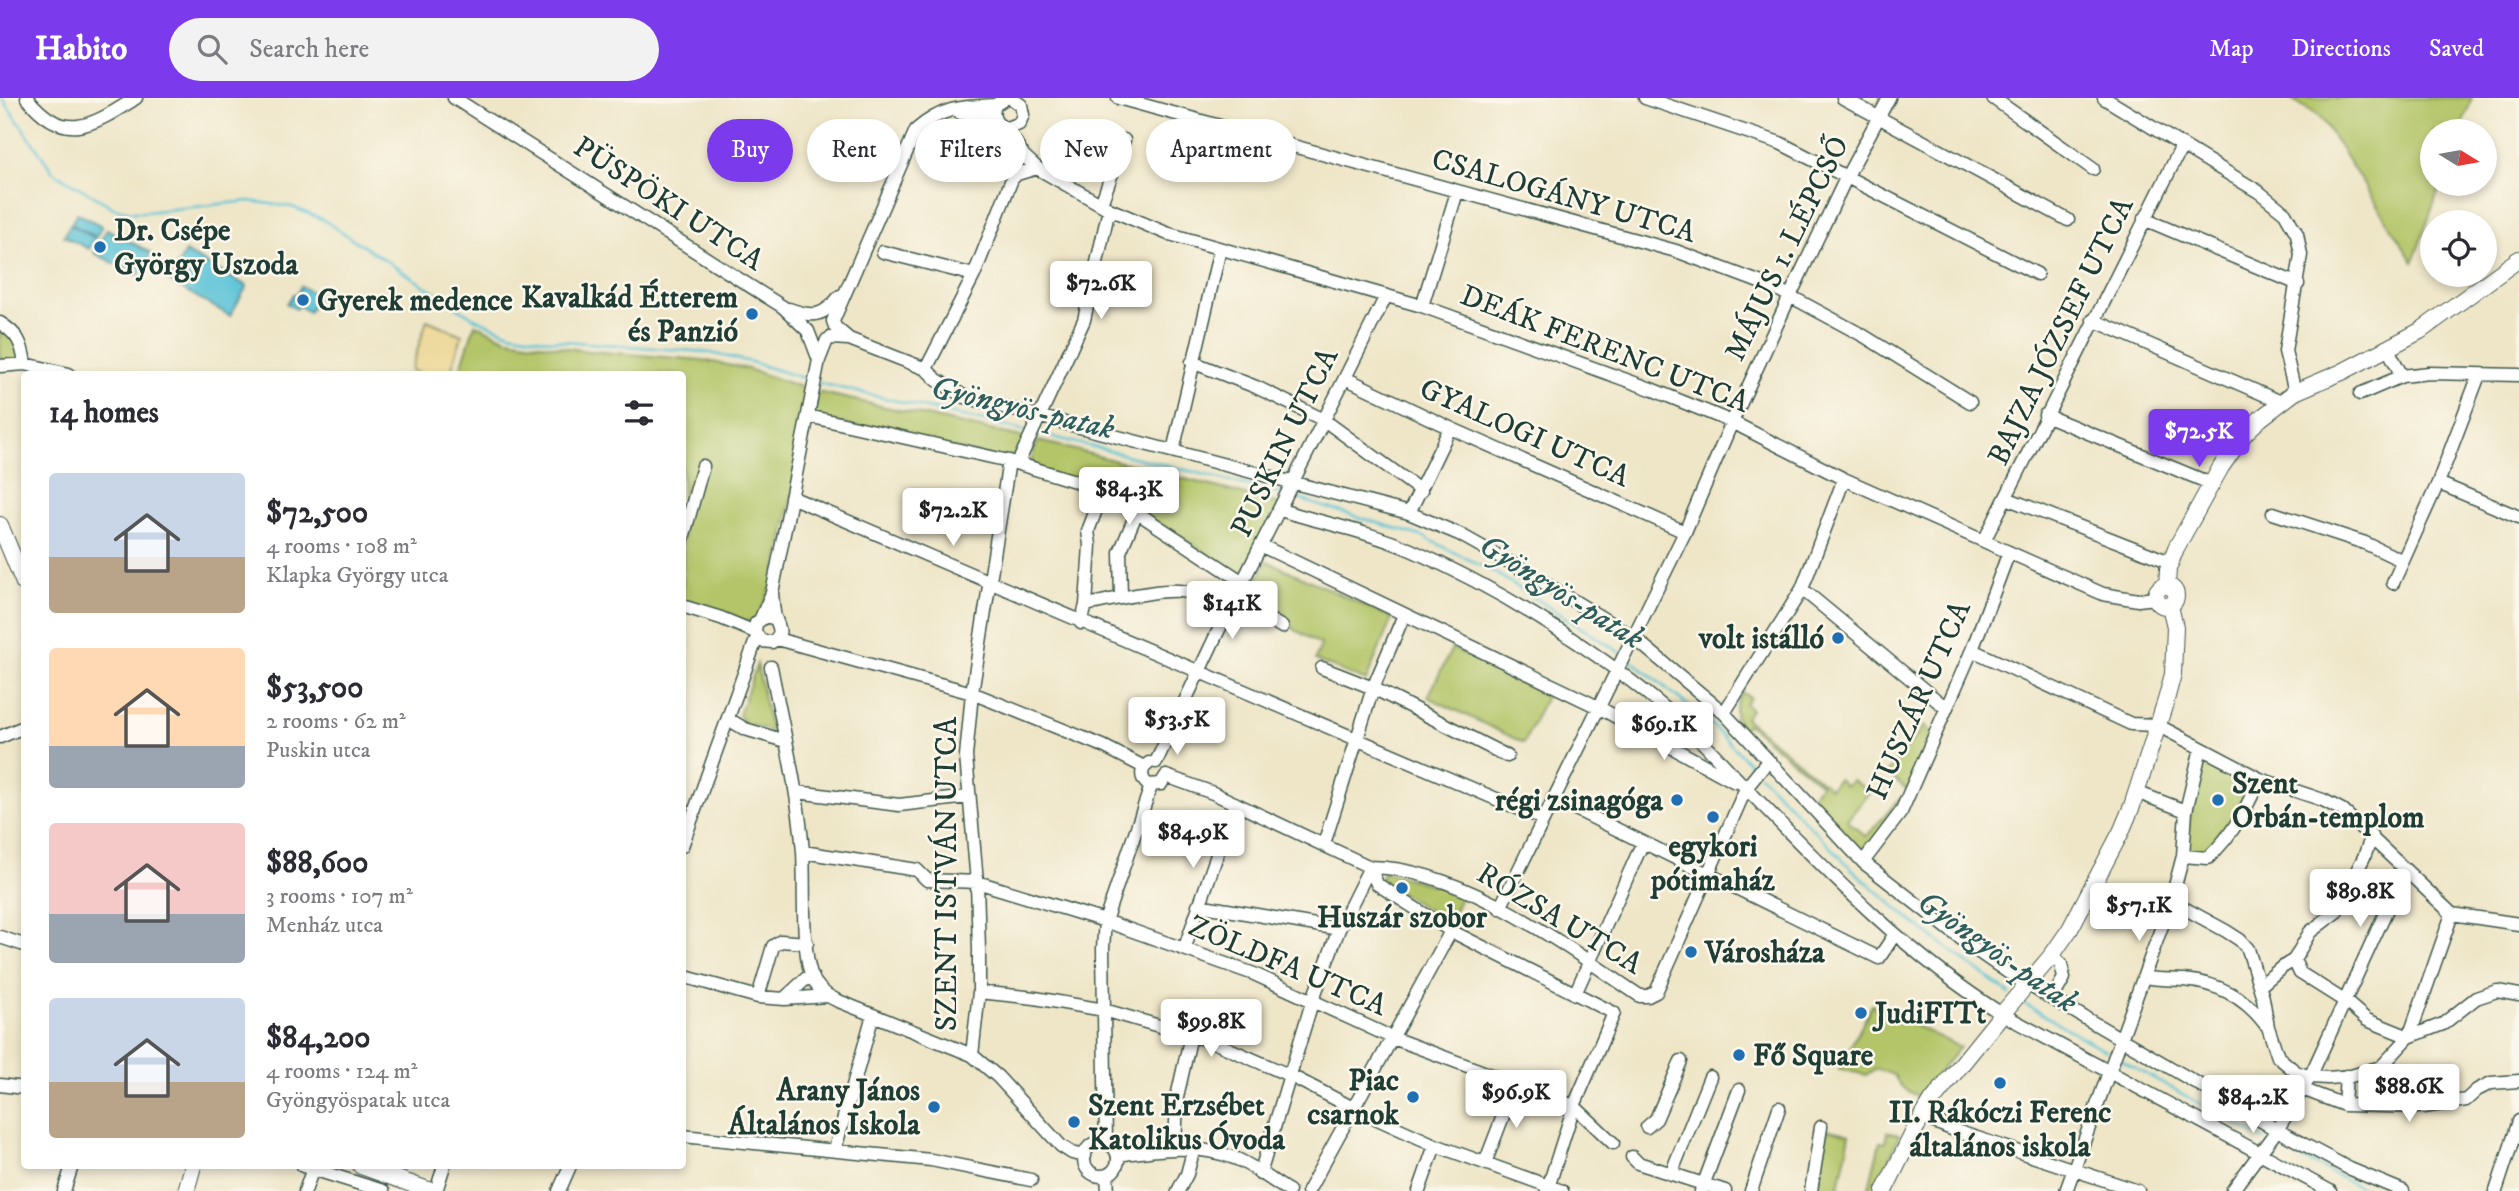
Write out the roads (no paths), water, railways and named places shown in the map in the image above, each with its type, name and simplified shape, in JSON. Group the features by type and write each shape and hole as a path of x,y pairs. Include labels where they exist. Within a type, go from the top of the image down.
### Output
{"main road":[{"path":"2163,602 2174,603 2177,594 2167,585 2170,562 2212,484 2245,433 2288,397 2388,349 2450,311 2519,259"},
{"path":"0,526 21,576"},
{"path":"1884,1191 1922,1117 2052,955 2091,890 2120,832 2136,792 2173,674 2175,627 2163,602"},
{"path":"186,1191 192,1169"},
{"path":"370,1169 434,1191"}],"street":[{"path":"27,98 40,114 51,122 78,126 93,123 135,98"},
{"name":"PÜSPÖKI UTCA","path":"454,98 783,307"},
{"name":"CSALOGÁNY UTCA","path":"1118,98 1676,251 1790,296 1864,336 1970,402"},
{"path":"1645,98 1780,143 2037,274"},
{"path":"1843,98 2068,220"},
{"name":"MÁJUS 1. LÉPCSŐ","path":"1500,908 1685,532 1732,422 1846,178 1889,98"},
{"path":"1993,98 2092,169"},
{"path":"2093,320 2288,397 2285,351 2301,255 2297,234 2285,213 2259,192 2104,98"},
{"path":"783,307 819,341 847,288 916,131 939,113 959,113 1008,104 1023,115 1019,119"},
{"name":"BAJZA JÓZSEF UTCA","path":"1984,541 2182,146"},
{"path":"926,369 974,275 1013,179 1033,164 1026,157"},
{"name":"DEÁK FERENC UTCA","path":"1033,164 1105,206 1166,233 1422,306 1651,390 1732,422 1844,479 2103,594 2163,602"},
{"name":"SZENT ISTVÁN UTCA","path":"971,1055 979,992 977,882 966,756 972,693 990,581 1014,462 1028,444 1084,320 1112,182"},
{"path":"1422,306 1457,192"},
{"path":"2144,219 2298,284"},
{"path":"1173,452 1220,249"},
{"path":"883,252 974,275"},
{"name":"PUSKIN UTCA","path":"1150,764 1386,296"},
{"path":"783,307 849,339 926,369 937,380 965,397 1040,419 1409,513 1459,534 1631,640 1724,713 1863,862 1973,948 2027,984 2276,1132 2350,1169 2403,1191"},
{"path":"0,323 18,336 23,346 25,364"},
{"path":"819,360 809,323 827,326"},
{"path":"686,835 749,664 766,630 790,497 827,326"},
{"path":"2388,349 2402,376"},
{"path":"1192,362 1256,387 1324,420 1421,491"},
{"path":"0,366 25,364 56,371"},
{"path":"2360,394 2402,376 2429,373 2519,375"},
{"path":"2393,583 2438,483 2479,375"},
{"name":"GYALOGI UTCA","path":"1345,378 1450,428 1685,532"},
{"path":"2045,415 2212,484"},
{"path":"807,416 1014,462 1074,481 1137,512 1243,582"},
{"path":"1409,513 1450,428"},
{"path":"686,527 703,466"},
{"path":"1724,713 1802,589 1844,479"},
{"path":"2438,483 2519,517"},
{"path":"1081,622 1086,605 1090,545 1088,531 1102,494"},
{"path":"790,497 1543,819"},
{"path":"2006,498 2170,562"},
{"path":"1281,508 1409,549 1474,580 1535,616 1616,669 1694,734 1895,934 1959,987 2002,1014 2262,1150 2330,1191"},
{"path":"1121,598 1120,552 1137,512"},
{"path":"2273,513 2365,543 2403,561"},
{"path":"1262,546 1598,707 1746,788"},
{"name":"HUSZÁR UTCA","path":"1863,862 1901,811 1972,650 2009,552"},
{"path":"1802,589 1946,708"},
{"path":"1086,605 1121,598 1186,592 1198,598 1222,623"},
{"path":"1234,599 1282,627"},
{"path":"686,607 972,693 1102,746 1165,768 1166,776 1161,785 1151,786 1143,780 1142,773 1150,764"},
{"path":"1324,844 1373,688 1404,615"},
{"path":"1972,650 2132,724 2157,725 2260,779 2323,800 2342,810 2452,914 2519,924"},
{"path":"771,667 797,792 811,974 827,996"},
{"path":"1322,668 1373,688 1507,756"},
{"path":"728,719 745,729 785,741"},
{"path":"0,737 21,728"},
{"path":"2066,1191 2171,901 2183,856 2186,811 2201,748"},
{"path":"1708,873 1746,788 1768,761"},
{"path":"1166,776 1235,803 1370,867 1377,884 1451,931 1614,1013 1574,1106 1547,1189"},
{"path":"2183,856 2208,858 2227,840 2240,821 2260,779"},
{"path":"1106,1142 1105,921 1151,786"},
{"path":"797,792 899,805 968,797"},
{"path":"2136,792 2186,811"},
{"path":"1553,798 1879,958 1895,934"},
{"path":"1185,947 1235,803"},
{"path":"2260,986 2294,960 2310,932 2336,912 2364,858 2371,836"},
{"path":"1575,994 1643,842"},
{"name":"ZÖLDFA UTCA","path":"803,852 917,870 927,880 977,882 1185,947 1313,999 1394,1038 1574,1106"},
{"path":"1260,1174 1313,999 1339,929 1370,867"},
{"name":"RÓZSA UTCA","path":"1370,867 1387,867 1425,875 1472,892 1590,962 1640,996 1656,992 1708,873"},
{"path":"2232,1191 2276,1132 2310,1077 2406,870"},
{"path":"2171,901 2240,940 2248,949 2278,1057 2296,1072 2310,1077 2346,1076 2381,1067 2409,1037 2452,914"},
{"path":"1198,905 1339,929"},
{"path":"1308,1191 1451,931"},
{"path":"0,937 21,944"},
{"path":"758,997 773,946 781,941 807,943"},
{"path":"2052,955 2061,964 2064,978 2052,999"},
{"path":"2294,960 2300,973 2346,1002 2367,1020 2409,1037 2443,1024 2476,998 2497,991 2519,995"},
{"path":"785,999 811,974"},
{"path":"686,977 758,997 785,999 827,996 971,1055 998,1077 1061,1146 1072,1153 1085,1156"},
{"path":"2144,977 2186,980 2224,990 2247,1002 2268,1027"},
{"path":"979,992 1104,1010 1191,1035 1242,1053 1435,1145 1547,1189 1562,1191"},
{"path":"835,1149 873,1015"},
{"path":"1175,1148 1177,1097 1191,1035"},
{"path":"1647,1127 1656,1119 1681,1061"},
{"path":"2344,1105 2346,1076"},
{"path":"1671,1174 1710,1077"},
{"path":"2302,1089 2344,1105 2424,1107 2466,1100 2491,1083 2519,1081"},
{"path":"1485,1163 1515,1084"},
{"path":"0,1085 21,1088"},
{"path":"1702,1188 1739,1090"},
{"path":"1574,1106 1613,1143"},
{"path":"1752,1191 1779,1108"},
{"path":"1922,1117 1959,1132 2138,1191"},
{"path":"2496,1191 2519,1121"},
{"path":"1811,1191 1821,1127"},
{"path":"686,1137 931,1160 1031,1180"},
{"path":"1106,1142 1114,1147 1118,1155 1114,1171 1107,1175 1091,1173 1085,1165 1089,1147 1097,1143 1106,1142"},
{"path":"1419,1191 1435,1145"},
{"path":"1118,1155 1194,1148 1240,1160 1289,1191"},
{"path":"1178,1191 1187,1174 1194,1148"},
{"path":"1632,1157 1638,1163 1702,1188 1725,1191"},
{"path":"64,1191 71,1169"},
{"path":"305,1191 308,1169"},
{"path":"314,1169 383,1191"},
{"path":"434,1191 442,1169"},
{"path":"559,1191 569,1169"},
{"path":"1107,1175 1108,1191"}],"water":[{"path":"77,213 102,226 96,237 71,224"},
{"path":"70,225 95,238 89,249 64,236"},
{"path":"107,229 151,253 139,276 94,253"},
{"path":"185,252 247,286 230,316 169,281"},
{"name":"Gyerek medence","path":"301,286 318,296 309,312 299,306 296,309 287,304"}],"waterway":[{"name":"Gyöngyös-patak","path":"2,98 53,172 114,208 145,212 249,201 292,207 322,219 474,318 509,333 550,340 706,352 751,362 809,380"},
{"name":"Gyöngyös-patak","path":"819,383 1027,431"},
{"name":"Gyöngyös-patak","path":"1037,433 1282,494"},
{"name":"Gyöngyös-patak","path":"1292,497 1424,537 1497,574 1621,653"},
{"name":"Gyöngyös-patak","path":"1627,657 1711,724 1756,770"},
{"name":"Gyöngyös-patak","path":"1760,775 1852,869 1916,925 2010,994"},
{"name":"Gyöngyös-patak","path":"2021,1002 2106,1051"},
{"name":"Gyöngyös-patak","path":"2123,1061 2265,1140"},
{"name":"Gyöngyös-patak","path":"2271,1143 2368,1191"}],"place":[{"name":"Dr. Csépe György Uszoda","path":"100,247"},
{"name":"Gyerek medence","path":"303,300"},
{"name":"Kavalkád Étterem és Panzió","path":"752,314"},
{"name":"volt istálló","path":"1838,638"},
{"name":"régi zsinagóga","path":"1677,800"},
{"name":"Szent Orbán-templom","path":"2218,800"},
{"name":"egykori pótimaház","path":"1713,817"},
{"name":"Huszár szobor","path":"1402,888"},
{"name":"Városháza","path":"1691,952"},
{"name":"JudiFITt","path":"1861,1013"},
{"name":"Fő Square","path":"1739,1055"},
{"name":"II. Rákóczi Ferenc általános iskola","path":"2000,1083"},
{"name":"Piac csarnok","path":"1413,1097"},
{"name":"Arany János Általános Iskola","path":"934,1107"},
{"name":"Szent Erzsébet Katolikus Óvoda","path":"1074,1122"}]}
